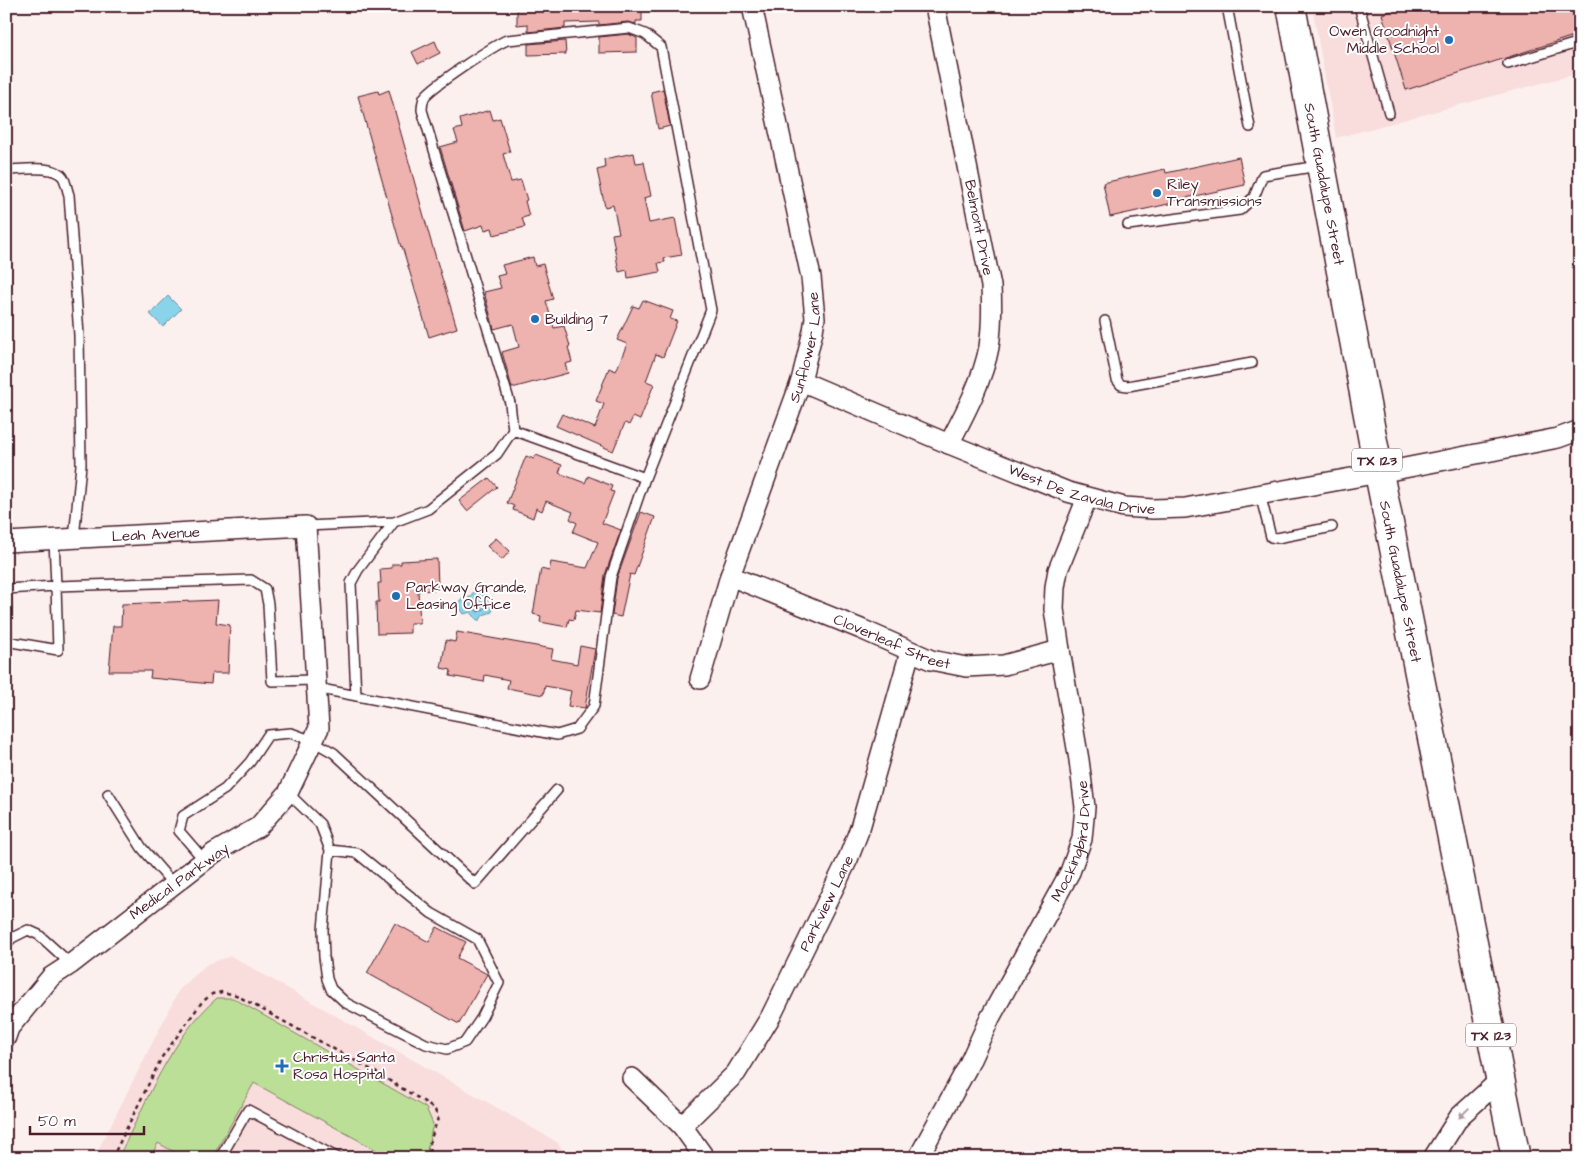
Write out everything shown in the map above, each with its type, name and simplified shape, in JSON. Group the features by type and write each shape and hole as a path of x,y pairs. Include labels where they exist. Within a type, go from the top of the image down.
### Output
{"main road":[{"name":"South Guadalupe Street","path":"1290,6 1379,472 1516,1158"}],"street":[{"name":"Sunflower Lane","path":"700,678 730,576 801,381 815,318 811,277 752,6"},
{"name":"Belmont Drive","path":"935,6 991,286 992,319 988,349 972,400 949,444"},
{"name":"West De Zavala Drive","path":"801,381 1068,492 1124,507 1153,509 1185,508 1558,438 1580,430"},
{"name":"Mockingbird Drive","path":"918,1158 967,1068 990,1018 1070,872 1082,839 1084,807 1079,760 1054,609 1058,570 1087,498"},
{"name":"Leah Avenue","path":"6,542 306,526"},
{"name":"Medical Parkway","path":"6,1037 9,1028 51,977 71,964 214,853 258,827 288,793 319,728 306,526"},
{"name":"Cloverleaf Street","path":"730,576 931,660 966,667 1004,664 1060,650"},
{"name":"Parkview Lane","path":"682,1126 736,1073 771,1016 848,859 860,828 910,652"},
{"path":"632,1078 682,1126 705,1158"},
{"path":"1433,1158 1459,1117 1500,1080"}],"lane":[{"path":"1227,6 1250,127"},
{"path":"1359,6 1389,113"},
{"path":"54,540 56,586 58,650 7,642 6,589 56,586 250,580 265,588 268,604 272,680 316,684 356,696 557,735 577,729 594,706 611,577 645,478 711,310 661,47 645,34 628,28 506,40 494,46 424,97 422,110 510,403 512,430 497,454 428,509 394,522 306,526"},
{"path":"1508,64 1580,42"},
{"path":"1128,225 1240,210 1254,197 1263,175 1321,166"},
{"path":"6,170 41,169 57,171 63,177 69,195 79,335 81,465 74,539"},
{"path":"1105,322 1117,380 1121,385 1128,386 1252,363"},
{"path":"512,430 645,478"},
{"path":"1260,494 1271,537 1277,538 1332,527"},
{"path":"356,696 351,583 358,570 394,522"},
{"path":"204,861 179,831 183,816 225,789 250,762 268,735 291,733 334,753 475,884 557,790"},
{"path":"288,793 320,824 330,850 323,930 327,979 331,990 346,1003 426,1044 447,1049 464,1042 482,1018 499,982 477,939 431,913 357,853 330,850"},
{"path":"108,794 142,848 172,884"},
{"path":"6,944 12,938 28,930 38,935 71,964"},
{"path":"220,1158 248,1110 338,1158"}],"path":[{"path":"112,1158 162,1057 202,1002 212,994 222,992 236,995 370,1069 435,1110 438,1118 430,1142 429,1158"}],"shaded area":[{"name":"Owen Goodnight Middle School","path":"1312,6 1580,6 1580,73 1336,138"},
{"name":"Christus Santa Rosa Hospital","path":"231,956 557,1142 569,1158 94,1158 179,990 207,964"}],"green space":[{"path":"217,998 233,998 426,1108 433,1124 426,1155 415,1158 391,1158 254,1083 212,1158 185,1158 158,1143 150,1158 118,1158 172,1052 200,1014"}],"water":[{"path":"168,296 181,309 163,327 150,314"},
{"path":"480,587 485,591 488,602 493,603 492,612 483,615 480,620 477,620 471,612 464,614 459,607 460,600 471,597 475,589"}],"building":[{"path":"642,6 642,21 636,21 636,24 628,22 599,25 599,22 565,23 565,28 528,32 528,24 517,25 517,9"},
{"path":"1406,6 1580,6 1580,34 1406,90 1382,14"},
{"path":"628,34 637,38 637,52 599,53 599,37"},
{"path":"435,41 440,53 418,64 412,52"},
{"path":"565,41 566,54 528,55 528,44"},
{"path":"663,89 670,126 658,129 651,92"},
{"path":"389,90 457,328 429,337 358,96 378,91 379,94"},
{"path":"490,110 493,120 500,118 510,152 503,154 511,182 521,180 527,200 525,201 529,216 522,218 525,227 494,235 492,228 485,230 483,225 465,231 440,147 458,142 454,130 462,128 460,119"},
{"path":"634,153 636,163 644,162 651,196 644,198 649,223 675,218 682,255 664,258 665,262 658,263 660,272 628,278 627,270 619,272 612,234 619,233 613,205 605,207 597,170 605,168 604,159"},
{"name":"Riley Transmissions","path":"1239,157 1245,185 1110,217 1103,183 1165,169 1166,173"},
{"name":"Building 7","path":"533,257 535,266 543,264 553,299 546,301 554,328 564,326 570,346 568,347 572,362 565,364 568,373 512,388 502,352 519,347 513,324 494,329 484,292 501,288 497,276 505,274 502,265"},
{"path":"643,300 673,311 670,319 677,321 663,357 656,354 646,381 654,384 640,420 633,417 629,425 625,423 613,451 556,426 562,414 595,428 604,404 596,401 609,368 616,371 627,344 617,340 633,306 639,308"},
{"path":"536,455 562,465 559,473 585,483 588,476 612,486 610,491 614,492 602,523 621,530 605,575 600,613 576,610 574,620 569,619 567,627 540,622 541,616 533,614 541,569 549,571 551,562 587,568 598,542 573,532 577,523 570,519 573,512 546,501 542,511 536,508 533,518 513,510 514,506 507,503 526,456 534,459"},
{"path":"489,478 497,487 467,511 459,501"},
{"path":"641,512 655,517 634,575 630,574 621,617 612,615 617,578"},
{"path":"496,538 510,551 502,560 487,546"},
{"name":"Parkway Grande, Leasing Office","path":"437,559 438,587 435,587 435,590 418,591 420,623 410,623 410,633 377,634 376,602 379,602 378,583 381,583 380,569 392,568 392,564 401,564 401,561"},
{"path":"218,600 216,623 230,625 228,673 212,673 211,684 150,678 151,671 109,671 113,626 121,626 122,604"},
{"path":"457,632 553,649 551,659 577,664 580,646 595,649 585,708 568,706 571,691 545,686 543,695 507,688 509,680 485,675 484,682 450,676 451,670 441,668 446,640 455,642"},
{"path":"395,923 429,942 437,927 466,942 457,958 487,974 459,1024 367,973"}],"place":[{"name":"Owen Goodnight Middle School","path":"1449,40"},
{"name":"Riley Transmissions","path":"1157,193"},
{"name":"Building 7","path":"535,319"},
{"name":"Parkway Grande, Leasing Office","path":"396,596"},
{"name":"Christus Santa Rosa Hospital","path":"282,1066"}]}
